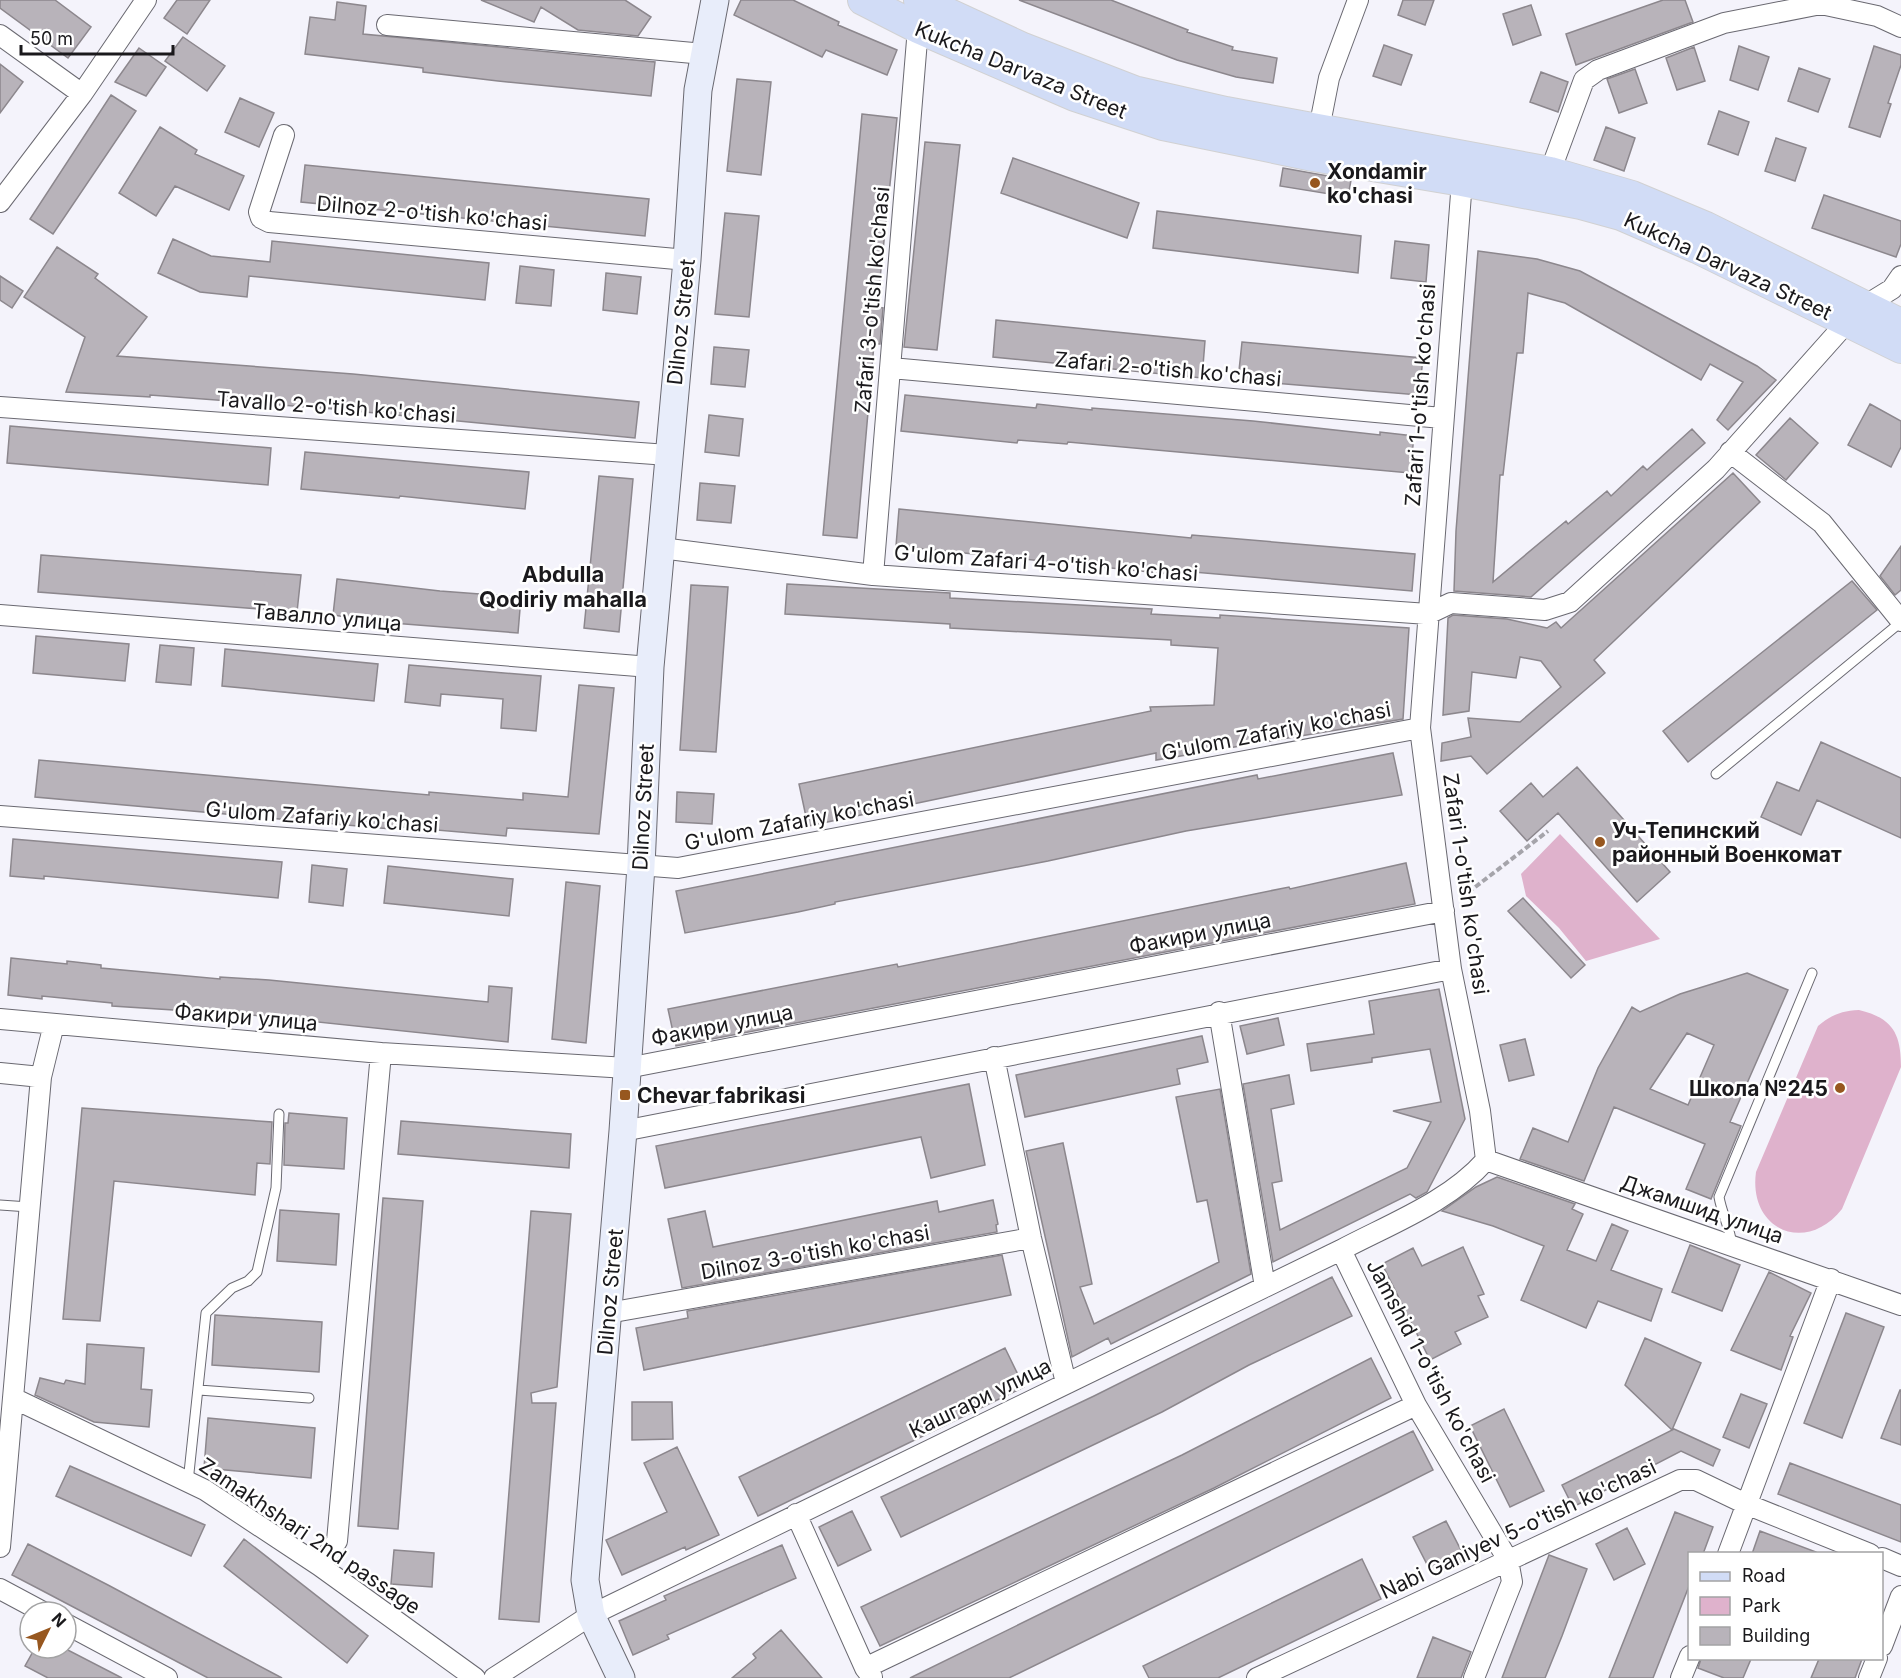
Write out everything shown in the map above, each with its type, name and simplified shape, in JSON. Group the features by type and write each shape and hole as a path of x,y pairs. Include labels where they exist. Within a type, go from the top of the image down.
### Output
{"main road":[{"name":"Kukcha Darvaza Street","path":"862,0 918,14 1065,92 1127,115 1163,125 1550,172 1670,211 1857,313 1901,348"},
{"name":"Kukcha Darvaza Street","path":"1316,142 1462,180 1581,204 1621,215 1857,313 1901,324"}],"street":[{"path":"0,202 82,94 146,0"},
{"name":"Dilnoz Street","path":"621,1678 591,1615 585,1580 623,1131 641,866 650,667 687,260 698,90 715,0"},
{"path":"1316,142 1329,78 1358,0"},
{"path":"1550,172 1584,80 1590,75 1724,23 1787,5 1821,2 1877,16 1901,27"},
{"name":"Zafari 3-o'tish ko'chasi","path":"873,575 918,14"},
{"path":"387,25 704,54"},
{"path":"0,35 82,94"},
{"name":"Dilnoz 2-o'tish ko'chasi","path":"284,135 259,212 261,218 270,222 687,260"},
{"name":"Zafari 1-o'tish ko'chasi","path":"1462,180 1420,728 1451,969 1480,1110 1486,1160"},
{"path":"1428,614 1451,603 1545,610 1570,602 1716,469 1857,313 1892,289 1901,276"},
{"name":"Zafari 2-o'tish ko'chasi","path":"891,368 1442,418"},
{"name":"Tavallo 2-o'tish ko'chasi","path":"0,407 668,455"},
{"path":"1730,452 1822,523 1901,621"},
{"name":"G'ulom Zafari 4-o'tish ko'chasi","path":"661,548 873,575 1428,614"},
{"name":"Тавалло улица","path":"0,615 650,667"},
{"name":"G'ulom Zafariy ko'chasi","path":"0,816 678,868 1420,728"},
{"name":"Факири улица","path":"0,1018 381,1053 627,1068 1444,911"},
{"path":"623,1131 1219,1012 1451,969"},
{"path":"1219,1012 1265,1287"},
{"path":"0,1547 9,1389 41,1077 54,1024"},
{"path":"320,1566 336,1541 381,1053"},
{"path":"994,1057 1031,1238 1066,1383"},
{"path":"0,1073 41,1077"},
{"name":"Джамшид улица","path":"1486,1160 1901,1305"},
{"name":"Кашгари улица","path":"494,1678 591,1615 1341,1250 1428,1205 1470,1177 1486,1160"},
{"name":"Dilnoz 3-o'tish ko'chasi","path":"608,1313 1031,1238"},
{"name":"Jamshid 1-o'tish ko'chasi","path":"1341,1250 1416,1405 1508,1560 1512,1582 1474,1678"},
{"path":"1729,1552 1831,1279"},
{"name":"Zamakhshari 2nd passage","path":"9,1389 205,1490 320,1566 475,1678"},
{"path":"796,1514 869,1673 1416,1405"},
{"name":"Nabi Ganiyev 5-o'tish ko'chasi","path":"1257,1678 1680,1480 1696,1480 1746,1504 1865,1552"},
{"path":"1883,1559 1901,1566"},
{"path":"0,1589 21,1600"},
{"path":"1883,1641 1901,1596"},
{"path":"78,1630 167,1678"},
{"path":"1681,1678 1688,1659"},
{"path":"1869,1678 1877,1660"}],"lane":[{"path":"1716,774 1901,621"},
{"path":"1732,1245 1730,1229 1722,1215 1719,1197 1812,973"},
{"path":"188,1482 206,1313 232,1288 248,1281 257,1272 276,1188 279,1114"},
{"path":"0,1205 29,1207"},
{"path":"199,1390 309,1398"}],"path":[{"path":"1444,911 1548,831"}],"green space":[{"path":"1560,834 1660,939 1586,961 1559,928 1526,896 1521,874"},
{"path":"1859,1010 1880,1018 1893,1029 1899,1045 1901,1067 1842,1209 1828,1223 1812,1231 1797,1233 1782,1230 1770,1221 1761,1209 1756,1192 1756,1172 1818,1026 1837,1014"}],"building":[{"path":"0,0 55,0 91,27 68,58 0,8"},
{"path":"177,0 210,0 187,34 164,18"},
{"path":"481,0 625,0 651,17 638,36 578,30 541,7 534,22"},
{"path":"741,0 793,0 839,22 838,25 897,50 887,75 826,50 822,57 734,15"},
{"path":"1019,0 1111,0 1188,30 1187,32 1233,47 1232,50 1277,58 1273,83 1236,77 1177,60"},
{"path":"1403,0 1434,0 1425,25 1398,15"},
{"path":"1663,0 1685,0 1693,22 1576,65 1566,34"},
{"path":"337,2 366,6 363,34 655,62 651,96 423,72 423,68 305,54 310,17 335,20"},
{"path":"1531,5 1541,35 1513,45 1503,14"},
{"path":"183,37 225,66 207,91 165,61"},
{"path":"1384,45 1412,55 1401,85 1373,76"},
{"path":"1739,46 1769,57 1758,90 1730,80"},
{"path":"1874,46 1901,55 1901,65 1888,103 1891,104 1880,137 1849,127"},
{"path":"1694,47 1705,81 1677,90 1666,58"},
{"path":"139,48 166,67 146,96 115,82"},
{"path":"0,64 23,82 0,113"},
{"path":"1799,68 1830,79 1818,112 1788,101"},
{"path":"1635,69 1647,103 1619,113 1607,79"},
{"path":"1541,72 1568,82 1558,112 1530,102"},
{"path":"737,79 771,82 761,175 727,171"},
{"path":"111,95 136,111 53,234 30,219"},
{"path":"240,98 274,113 259,147 225,132"},
{"path":"1719,111 1749,122 1738,155 1708,144"},
{"path":"862,114 897,118 877,307 883,308 880,344 874,344 857,538 823,535"},
{"path":"160,127 197,150 195,154 244,176 229,210 175,186 156,216 119,193"},
{"path":"1606,127 1635,138 1624,171 1594,160"},
{"path":"1776,138 1806,148 1795,181 1765,171"},
{"path":"925,142 960,145 937,350 904,347"},
{"path":"1013,158 1139,203 1127,238 1001,193"},
{"path":"305,165 649,199 645,236 301,202"},
{"name":"Xondamir ko'chasi","path":"1283,168 1351,180 1348,197 1280,186"},
{"path":"1824,195 1901,221 1901,244 1896,257 1812,228"},
{"path":"1157,211 1361,236 1358,273 1153,248"},
{"path":"725,213 759,216 749,317 715,314"},
{"path":"173,239 211,256 270,262 272,241 489,263 485,300 249,276 247,297 200,292 158,273"},
{"path":"1395,241 1429,245 1426,282 1391,278"},
{"path":"57,247 98,274 95,278 147,317 117,356 353,374 639,402 635,438 334,409 150,395 150,397 66,392 85,337 24,297"},
{"path":"1478,251 1537,259 1580,271 1757,366 1776,380 1728,430 1717,420 1743,382 1710,364 1701,380 1565,303 1528,293 1523,353 1517,353 1503,475 1500,475 1493,582 1566,521 1568,524 1607,491 1611,496 1643,466 1647,470 1692,429 1705,443 1531,597 1454,591 1456,531"},
{"path":"520,266 554,270 551,306 516,303"},
{"path":"606,273 641,277 637,314 603,310"},
{"path":"0,276 23,291 12,308 0,300"},
{"path":"996,320 1205,341 1202,378 993,357"},
{"path":"1242,342 1423,358 1419,395 1238,380"},
{"path":"714,347 749,350 745,387 711,384"},
{"path":"905,395 1036,408 1037,404 1092,410 1092,408 1253,421 1380,435 1380,432 1414,436 1410,473 1068,442 1067,444 1018,440 1017,443 901,431"},
{"path":"1870,404 1901,421 1901,447 1891,467 1848,445"},
{"path":"709,415 743,419 739,456 705,452"},
{"path":"1790,418 1818,443 1786,480 1756,455"},
{"path":"10,426 271,448 268,485 7,463"},
{"path":"305,452 529,472 525,509 400,496 399,498 301,489"},
{"path":"1733,473 1760,502 1594,660 1605,673 1487,774 1471,756 1441,761 1442,743 1471,737 1468,718 1520,722 1561,687 1541,661 1520,657 1516,678 1472,672 1469,711 1443,715 1448,618 1453,615 1507,619 1547,628 1556,622 1561,628"},
{"path":"599,476 633,479 619,632 584,628"},
{"path":"700,483 735,486 731,523 697,520"},
{"path":"899,509 1191,538 1192,535 1415,554 1412,591 1170,570 1169,574 896,546"},
{"path":"1901,546 1901,590 1895,595 1880,576"},
{"path":"41,555 301,575 297,612 38,592"},
{"path":"337,579 440,591 521,597 518,633 392,623 333,615"},
{"path":"1852,581 1877,610 1688,762 1663,731"},
{"path":"787,584 950,593 950,598 1152,609 1151,614 1220,618 1220,615 1409,628 1403,719 1156,760 1156,753 808,826 799,784 1151,711 1150,707 1214,705 1218,648 1171,645 1171,640 950,628 950,624 785,614"},
{"path":"691,585 728,587 716,752 680,750"},
{"path":"36,636 129,644 125,681 33,673"},
{"path":"160,645 194,648 191,685 156,682"},
{"path":"225,649 378,664 374,701 222,686"},
{"path":"409,665 541,676 536,731 501,728 503,699 441,694 440,706 405,702"},
{"path":"579,685 614,688 599,834 507,828 506,836 402,827 402,830 35,797 39,760 429,795 429,792 523,800 523,793 568,797"},
{"path":"1821,742 1901,778 1901,838 1817,800 1801,835 1761,817 1777,782 1799,791"},
{"path":"1393,753 1402,795 1186,831 1048,861 835,902 835,904 798,912 685,933 676,891 1257,775 1258,779"},
{"path":"1577,767 1670,872 1637,902 1558,813 1527,841 1500,811 1531,783 1543,797"},
{"path":"677,792 714,794 712,824 676,822"},
{"path":"13,839 282,862 278,898 44,876 44,879 10,876"},
{"path":"1406,863 1415,904 676,1046 668,1009 897,964 898,967 1289,887 1290,889"},
{"path":"312,865 347,869 343,906 309,902"},
{"path":"388,866 513,879 509,916 384,903"},
{"path":"566,882 600,886 586,1043 552,1039"},
{"path":"1523,898 1585,965 1571,978 1508,911"},
{"path":"11,958 67,964 67,961 101,965 101,968 220,979 220,977 269,980 488,1002 489,986 512,988 508,1042 251,1015 112,1006 112,1003 8,995"},
{"path":"1747,973 1788,990 1730,1122 1741,1126 1711,1199 1686,1189 1705,1144 1614,1107 1584,1181 1520,1159 1533,1128 1568,1142 1598,1068 1632,1007 1640,1012 1680,994","holes":["1687,1033 1714,1045 1688,1105 1650,1089"]},
{"path":"1439,989 1465,1119 1427,1192 1416,1198 1410,1194 1273,1262 1243,1084 1289,1075 1294,1104 1271,1109 1282,1181 1272,1183 1280,1230 1407,1168 1431,1122 1393,1111 1441,1102 1430,1049 1372,1058 1372,1062 1311,1071 1307,1044 1374,1034 1369,1001"},
{"path":"1278,1018 1284,1045 1247,1054 1240,1026"},
{"path":"1202,1036 1208,1062 1177,1069 1180,1084 1025,1117 1016,1075"},
{"path":"1525,1039 1534,1075 1509,1081 1500,1045"},
{"path":"969,1084 985,1165 931,1178 921,1137 665,1188 656,1146"},
{"path":"1220,1089 1251,1274 1111,1344 1108,1338 1072,1357 1026,1151 1063,1143 1092,1284 1080,1287 1094,1324 1219,1262 1207,1200 1197,1202 1176,1097"},
{"path":"82,1108 272,1122 270,1164 257,1163 255,1195 114,1181 100,1321 63,1319"},
{"path":"289,1113 347,1118 344,1169 284,1165 285,1123 288,1123"},
{"path":"401,1121 571,1134 569,1168 398,1154"},
{"path":"1497,1177 1575,1204 1572,1209 1583,1214 1567,1250 1596,1261 1612,1224 1628,1231 1611,1270 1662,1289 1651,1321 1598,1301 1586,1328 1521,1300 1544,1246 1493,1226 1442,1211 1476,1187"},
{"path":"383,1198 423,1201 398,1529 358,1526"},
{"path":"993,1200 998,1224 996,1225 997,1232 682,1288 668,1219 705,1211 713,1247 937,1201 939,1212"},
{"path":"280,1210 339,1214 336,1265 277,1261"},
{"path":"531,1211 571,1214 557,1387 531,1393 532,1403 556,1403 539,1622 499,1619"},
{"path":"1690,1245 1740,1265 1722,1311 1672,1292"},
{"path":"1463,1247 1484,1294 1478,1296 1488,1317 1455,1332 1461,1344 1430,1360 1382,1264 1413,1248 1422,1266"},
{"path":"1002,1255 1011,1295 644,1370 636,1328 688,1318 687,1311"},
{"path":"1769,1272 1811,1293 1790,1336 1793,1337 1781,1370 1731,1350"},
{"path":"1332,1277 1352,1316 1249,1365 1162,1412 901,1537 881,1497 1094,1396"},
{"path":"1846,1313 1884,1327 1842,1438 1804,1423"},
{"path":"215,1315 322,1322 319,1372 212,1365"},
{"path":"1645,1338 1701,1363 1672,1430 1625,1385"},
{"path":"87,1344 144,1348 141,1389 152,1390 149,1427 94,1422 35,1395 40,1378 64,1384 66,1380 85,1384"},
{"path":"1005,1348 1024,1387 758,1516 739,1477"},
{"path":"1371,1358 1391,1398 1214,1488 880,1646 861,1607 1182,1455"},
{"path":"1901,1390 1901,1445 1881,1438"},
{"path":"1741,1394 1767,1404 1749,1448 1723,1437"},
{"path":"632,1402 672,1402 673,1439 632,1440"},
{"path":"1504,1409 1544,1491 1510,1507 1470,1426"},
{"path":"208,1418 315,1428 311,1478 204,1468"},
{"path":"1674,1429 1720,1450 1713,1466 1681,1451 1573,1507 1562,1485"},
{"path":"1413,1431 1433,1470 1385,1494 1009,1678 910,1678"},
{"path":"677,1447 719,1535 686,1550 685,1547 622,1575 606,1540 667,1512 644,1463"},
{"path":"1790,1463 1901,1505 1901,1542 1778,1494"},
{"path":"70,1466 205,1525 191,1556 56,1496"},
{"path":"852,1511 871,1550 838,1566 819,1527"},
{"path":"1675,1512 1713,1527 1704,1552 1688,1552 1688,1589 1653,1678 1609,1678"},
{"path":"1446,1521 1466,1560 1433,1576 1413,1537"},
{"path":"1627,1528 1645,1564 1614,1580 1596,1544"},
{"path":"1760,1531 1816,1552 1753,1552"},
{"path":"244,1539 368,1636 347,1663 224,1566"},
{"path":"28,1544 282,1678 208,1678 78,1610 78,1600 60,1600 12,1575"},
{"path":"782,1545 796,1578 667,1635 669,1639 633,1655 619,1621 666,1600 664,1596"},
{"path":"394,1550 434,1553 432,1587 391,1584"},
{"path":"1549,1555 1587,1569 1562,1636 1545,1678 1502,1678"},
{"path":"1362,1559 1381,1599 1218,1678 1149,1678 1143,1666"},
{"path":"781,1630 822,1678 732,1678 756,1658 753,1654"},
{"path":"1433,1637 1471,1652 1461,1678 1417,1678"},
{"path":"78,1655 122,1678 48,1678 25,1666 28,1660 78,1660"},
{"path":"1701,1660 1751,1660 1743,1678 1724,1678 1698,1668"},
{"path":"1819,1660 1862,1660 1855,1678 1811,1678"}],"place":[{"name":"Xondamir ko'chasi","path":"1315,183"},
{"name":"Уч-Тепинский районный Военкомат","path":"1600,842"},
{"name":"Школа №245","path":"1840,1088"},
{"name":"Chevar fabrikasi","path":"625,1095"}],"district":[{"name":"Abdulla Qodiriy mahalla","path":"563,586"}]}
